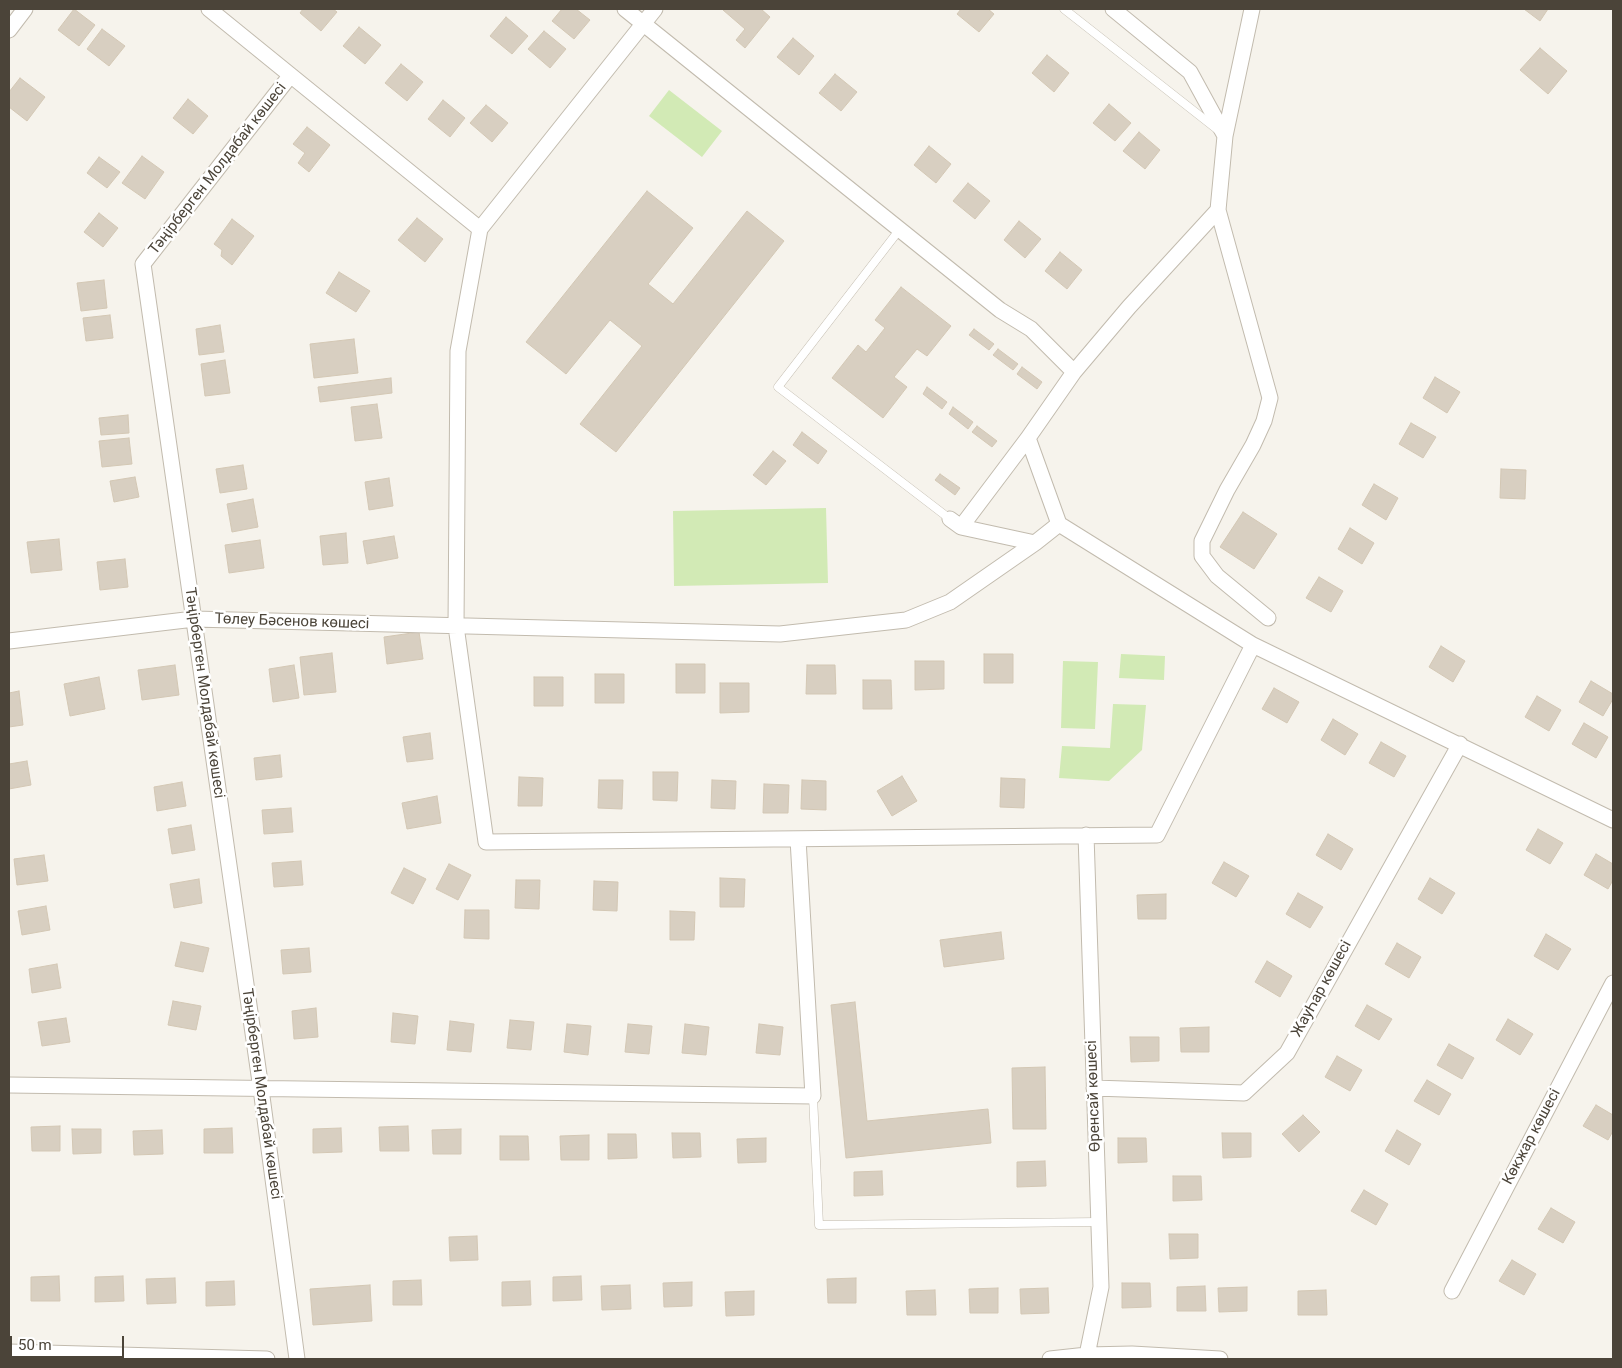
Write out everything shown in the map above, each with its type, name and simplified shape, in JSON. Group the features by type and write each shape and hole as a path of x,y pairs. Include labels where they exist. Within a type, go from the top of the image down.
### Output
{"street":[{"path":"9,30 25,9"},
{"path":"210,9 480,229"},
{"path":"625,9 1000,310 1030,329 1074,372"},
{"path":"654,9 480,229 458,351 456,626 486,842 1157,835 1253,645"},
{"path":"1113,9 1190,72 1225,136"},
{"path":"1252,9 1225,136 1218,210 1270,398 1264,421 1253,445 1202,541 1202,556 1218,576 1268,618"},
{"name":"Тәңірберген Молдабай көшесі","path":"290,76 143,264 297,1359"},
{"path":"1034,543 955,523 1028,438 1074,372 1129,307 1218,210"},
{"path":"1028,438 1058,524 1253,645 1613,820"},
{"name":"Төлеу Бәсенов көшесі","path":"9,641 194,619 780,634 906,620 950,602 1058,524"},
{"name":"ЖауҺар көшесі","path":"1094,1088 1244,1093 1287,1053 1460,744"},
{"name":"Өренсай көшесі","path":"1086,835 1100,1287 1087,1355"},
{"path":"9,1085 813,1096 798,839"},
{"name":"Көкжар көшесі","path":"1452,1290 1613,983"},
{"path":"9,1352 267,1359"},
{"path":"1050,1359 1087,1355 1220,1359"}],"lane":[{"path":"1064,9 1225,136"},
{"path":"900,230 778,386 955,523"},
{"path":"813,1096 818,1225 1099,1222"}],"green space":[{"path":"669,90 722,131 702,157 649,116"},
{"path":"826,508 828,583 674,586 673,511"},
{"path":"1121,654 1165,656 1164,680 1119,678"},
{"path":"1063,661 1098,662 1095,729 1061,728"},
{"path":"1113,704 1146,705 1142,750 1109,781 1059,778 1062,746 1110,748"}],"building":[{"path":"74,9 95,25 79,46 58,30"},
{"path":"303,9 333,9 337,12 321,31 300,13"},
{"path":"562,9 576,9 590,20 574,39 552,21"},
{"path":"724,9 761,9 770,17 745,48 736,40 745,29"},
{"path":"961,9 988,9 994,14 979,32 957,14"},
{"path":"1524,9 1548,9 1540,21"},
{"path":"506,17 528,36 512,54 490,36"},
{"path":"359,27 381,45 365,64 343,46"},
{"path":"102,29 125,46 109,66 87,49"},
{"path":"544,31 566,49 550,68 528,49"},
{"path":"793,38 814,56 799,75 777,57"},
{"path":"1540,48 1567,71 1548,94 1520,70"},
{"path":"1047,55 1069,73 1054,92 1032,73"},
{"path":"401,64 423,82 407,101 385,83"},
{"path":"835,74 857,92 841,111 819,93"},
{"path":"20,78 45,97 27,121 9,107 9,92"},
{"path":"188,99 208,116 193,134 173,118"},
{"path":"443,100 465,118 450,137 428,119"},
{"path":"1109,104 1131,123 1115,141 1093,123"},
{"path":"486,105 508,123 492,142 470,123"},
{"path":"307,127 330,145 309,172 298,163 305,153 293,144"},
{"path":"1139,132 1160,150 1145,169 1123,151"},
{"path":"929,146 951,164 936,183 914,165"},
{"path":"142,156 164,172 145,199 122,183"},
{"path":"99,157 120,172 107,188 87,173"},
{"path":"968,183 990,201 975,219 953,201"},
{"path":"647,191 693,228 648,284 673,304 747,211 784,241 616,452 580,424 642,346 610,320 566,374 526,342"},
{"path":"99,213 118,228 103,247 84,232"},
{"path":"417,218 443,239 425,262 398,240"},
{"path":"232,219 254,236 232,265 221,256 222,250 214,244"},
{"path":"1019,221 1041,239 1025,258 1004,240"},
{"path":"1060,252 1082,270 1067,289 1045,271"},
{"path":"339,272 370,291 356,312 326,293"},
{"path":"104,280 107,308 81,311 77,283"},
{"path":"901,287 951,326 927,356 917,349 894,377 907,387 883,418 832,378 858,345 866,352 885,328 875,320"},
{"path":"110,315 113,338 86,341 83,318"},
{"path":"220,325 224,352 199,355 196,329"},
{"path":"974,329 994,344 989,350 969,335"},
{"path":"354,339 358,373 314,378 310,344"},
{"path":"998,349 1018,364 1013,370 993,355"},
{"path":"225,360 230,393 205,396 201,364"},
{"path":"1022,367 1042,382 1037,389 1017,374"},
{"path":"1435,377 1460,392 1447,413 1423,398"},
{"path":"391,378 392,393 320,402 318,387"},
{"path":"927,387 947,402 942,409 923,394"},
{"path":"377,404 382,438 355,441 351,407"},
{"path":"953,407 973,422 968,429 949,414"},
{"path":"128,415 129,433 101,435 99,418"},
{"path":"1411,423 1436,437 1423,458 1399,444"},
{"path":"977,426 997,441 992,447 972,432"},
{"path":"802,432 827,451 818,464 793,445"},
{"path":"129,438 132,464 102,467 99,441"},
{"path":"773,451 786,461 766,485 753,475"},
{"path":"243,465 247,489 220,493 216,469"},
{"path":"1501,469 1526,470 1525,499 1500,498"},
{"path":"940,474 960,488 955,495 935,480"},
{"path":"135,477 139,497 114,502 110,481"},
{"path":"389,478 393,506 369,510 365,482"},
{"path":"1374,484 1398,498 1386,520 1362,505"},
{"path":"253,499 258,527 232,532 227,504"},
{"path":"1243,512 1277,534 1254,569 1220,547"},
{"path":"1350,528 1374,543 1362,564 1338,549"},
{"path":"346,533 348,563 323,565 320,536"},
{"path":"394,536 398,558 367,564 363,541"},
{"path":"59,539 62,570 31,573 27,542"},
{"path":"260,540 264,568 229,573 225,545"},
{"path":"125,559 128,587 100,590 97,562"},
{"path":"1319,577 1343,591 1331,612 1306,598"},
{"path":"419,632 423,659 387,664 384,637"},
{"path":"1441,646 1465,661 1453,682 1429,667"},
{"path":"332,653 336,692 304,695 300,657"},
{"path":"984,654 1013,654 1013,683 984,683"},
{"path":"915,661 944,661 944,689 915,690"},
{"path":"676,664 705,664 705,693 676,693"},
{"path":"175,665 179,695 142,700 138,670"},
{"path":"294,665 299,698 273,702 269,669"},
{"path":"807,665 835,665 836,694 806,694"},
{"path":"595,674 624,674 624,703 595,703"},
{"path":"99,677 105,709 70,716 64,684"},
{"path":"534,677 563,677 563,706 534,706"},
{"path":"863,680 891,680 892,709 863,709"},
{"path":"1591,681 1613,694 1613,699 1603,716 1579,702"},
{"path":"720,683 749,683 749,712 720,713"},
{"path":"1274,688 1299,702 1287,723 1262,709"},
{"path":"19,691 23,725 9,727 9,693"},
{"path":"1537,696 1561,710 1549,731 1525,717"},
{"path":"1333,719 1358,734 1345,755 1321,740"},
{"path":"1584,723 1608,737 1596,758 1572,744"},
{"path":"430,733 433,759 407,762 403,737"},
{"path":"1381,742 1406,756 1394,777 1369,763"},
{"path":"280,755 282,777 256,780 254,758"},
{"path":"27,761 31,785 9,789 9,764"},
{"path":"653,772 678,772 677,801 653,800"},
{"path":"902,776 917,801 892,816 877,791"},
{"path":"519,777 543,778 542,806 518,806"},
{"path":"1001,778 1025,779 1024,808 1000,807"},
{"path":"599,780 623,780 622,809 598,808"},
{"path":"712,780 736,781 735,809 711,808"},
{"path":"802,780 826,781 826,810 801,809"},
{"path":"182,782 186,806 157,811 154,787"},
{"path":"764,784 789,785 788,813 763,813"},
{"path":"437,796 441,823 407,829 402,803"},
{"path":"291,808 293,832 264,834 262,810"},
{"path":"191,825 195,850 172,854 168,829"},
{"path":"1538,829 1563,843 1550,864 1526,850"},
{"path":"1328,834 1353,849 1341,870 1316,855"},
{"path":"1596,854 1613,864 1613,880 1608,889 1584,875"},
{"path":"44,855 48,881 17,885 14,859"},
{"path":"301,861 303,885 274,887 272,863"},
{"path":"1224,862 1249,876 1236,897 1212,883"},
{"path":"449,864 471,875 458,900 436,889"},
{"path":"404,868 426,879 413,904 391,893"},
{"path":"720,878 745,879 744,907 720,907"},
{"path":"1430,878 1455,893 1442,914 1418,899"},
{"path":"199,879 202,903 174,908 170,884"},
{"path":"516,880 540,880 539,909 515,908"},
{"path":"594,881 618,882 617,911 593,910"},
{"path":"1298,893 1323,907 1310,928 1286,914"},
{"path":"1166,894 1166,919 1138,919 1137,895"},
{"path":"46,906 50,930 22,935 18,911"},
{"path":"465,910 489,910 489,939 464,938"},
{"path":"670,911 695,912 694,940 670,940"},
{"path":"1001,932 1004,959 944,967 940,940"},
{"path":"1546,934 1571,949 1558,970 1534,956"},
{"path":"181,942 209,948 203,972 175,966"},
{"path":"1397,943 1421,957 1409,978 1385,964"},
{"path":"309,948 311,972 283,974 281,950"},
{"path":"1267,961 1292,976 1280,997 1255,982"},
{"path":"57,964 61,988 32,993 29,969"},
{"path":"173,1001 201,1006 196,1030 168,1025"},
{"path":"855,1002 867,1121 988,1109 991,1143 846,1158 831,1005"},
{"path":"1367,1005 1392,1019 1379,1040 1355,1026"},
{"path":"316,1008 318,1037 294,1039 292,1011"},
{"path":"393,1013 418,1016 415,1044 391,1042"},
{"path":"66,1018 70,1042 42,1046 38,1022"},
{"path":"1508,1019 1533,1034 1520,1055 1496,1040"},
{"path":"510,1020 534,1022 531,1050 507,1048"},
{"path":"450,1021 474,1024 471,1052 447,1050"},
{"path":"567,1024 591,1026 588,1055 564,1052"},
{"path":"628,1024 652,1026 649,1054 625,1052"},
{"path":"685,1024 709,1027 706,1055 682,1053"},
{"path":"759,1024 783,1027 780,1055 756,1053"},
{"path":"1209,1027 1209,1052 1181,1052 1180,1028"},
{"path":"1130,1037 1159,1037 1159,1061 1131,1062"},
{"path":"1449,1044 1474,1058 1462,1079 1437,1065"},
{"path":"1337,1056 1362,1070 1350,1091 1325,1077"},
{"path":"1045,1067 1046,1129 1013,1129 1012,1068"},
{"path":"1427,1080 1451,1094 1439,1115 1414,1101"},
{"path":"1596,1105 1613,1115 1613,1131 1608,1140 1583,1126"},
{"path":"1303,1115 1320,1132 1299,1152 1282,1134"},
{"path":"60,1126 60,1151 32,1151 31,1127"},
{"path":"408,1126 409,1151 380,1151 379,1127"},
{"path":"232,1128 233,1153 204,1153 204,1129"},
{"path":"341,1128 342,1152 313,1153 313,1129"},
{"path":"72,1129 101,1129 101,1153 73,1154"},
{"path":"461,1129 461,1154 433,1154 432,1130"},
{"path":"162,1130 163,1154 134,1155 133,1131"},
{"path":"1397,1130 1421,1144 1409,1165 1385,1151"},
{"path":"672,1133 700,1133 701,1157 673,1158"},
{"path":"1222,1133 1251,1133 1251,1157 1223,1158"},
{"path":"608,1134 636,1134 637,1158 608,1159"},
{"path":"589,1135 589,1160 561,1160 560,1136"},
{"path":"500,1136 528,1136 529,1160 500,1160"},
{"path":"766,1138 766,1162 738,1163 737,1139"},
{"path":"1118,1138 1146,1138 1147,1162 1118,1163"},
{"path":"1045,1161 1046,1186 1017,1187 1017,1162"},
{"path":"882,1171 883,1195 854,1196 854,1172"},
{"path":"1173,1176 1201,1176 1202,1200 1173,1201"},
{"path":"1364,1190 1388,1204 1376,1225 1351,1211"},
{"path":"1551,1208 1575,1222 1563,1243 1538,1229"},
{"path":"1169,1234 1198,1234 1198,1258 1170,1259"},
{"path":"477,1236 478,1260 450,1261 449,1237"},
{"path":"1512,1260 1536,1274 1524,1295 1499,1281"},
{"path":"59,1276 60,1301 31,1301 31,1277"},
{"path":"123,1276 124,1301 95,1302 95,1277"},
{"path":"581,1276 582,1300 553,1301 553,1277"},
{"path":"175,1278 176,1303 147,1304 146,1279"},
{"path":"856,1278 856,1303 828,1303 827,1279"},
{"path":"421,1280 422,1305 393,1305 393,1281"},
{"path":"234,1281 235,1305 206,1306 206,1282"},
{"path":"530,1281 531,1305 502,1306 502,1282"},
{"path":"692,1282 692,1306 664,1307 663,1283"},
{"path":"1122,1283 1150,1283 1151,1307 1122,1308"},
{"path":"370,1285 372,1321 313,1325 310,1289"},
{"path":"630,1285 631,1309 602,1310 601,1286"},
{"path":"1205,1286 1206,1311 1177,1311 1177,1287"},
{"path":"1247,1287 1247,1311 1219,1312 1218,1288"},
{"path":"998,1288 998,1313 970,1313 969,1289"},
{"path":"1048,1288 1049,1313 1021,1314 1020,1289"},
{"path":"935,1290 936,1315 907,1315 906,1291"},
{"path":"1326,1290 1327,1315 1298,1315 1298,1291"},
{"path":"754,1291 754,1315 726,1316 725,1292"}]}
